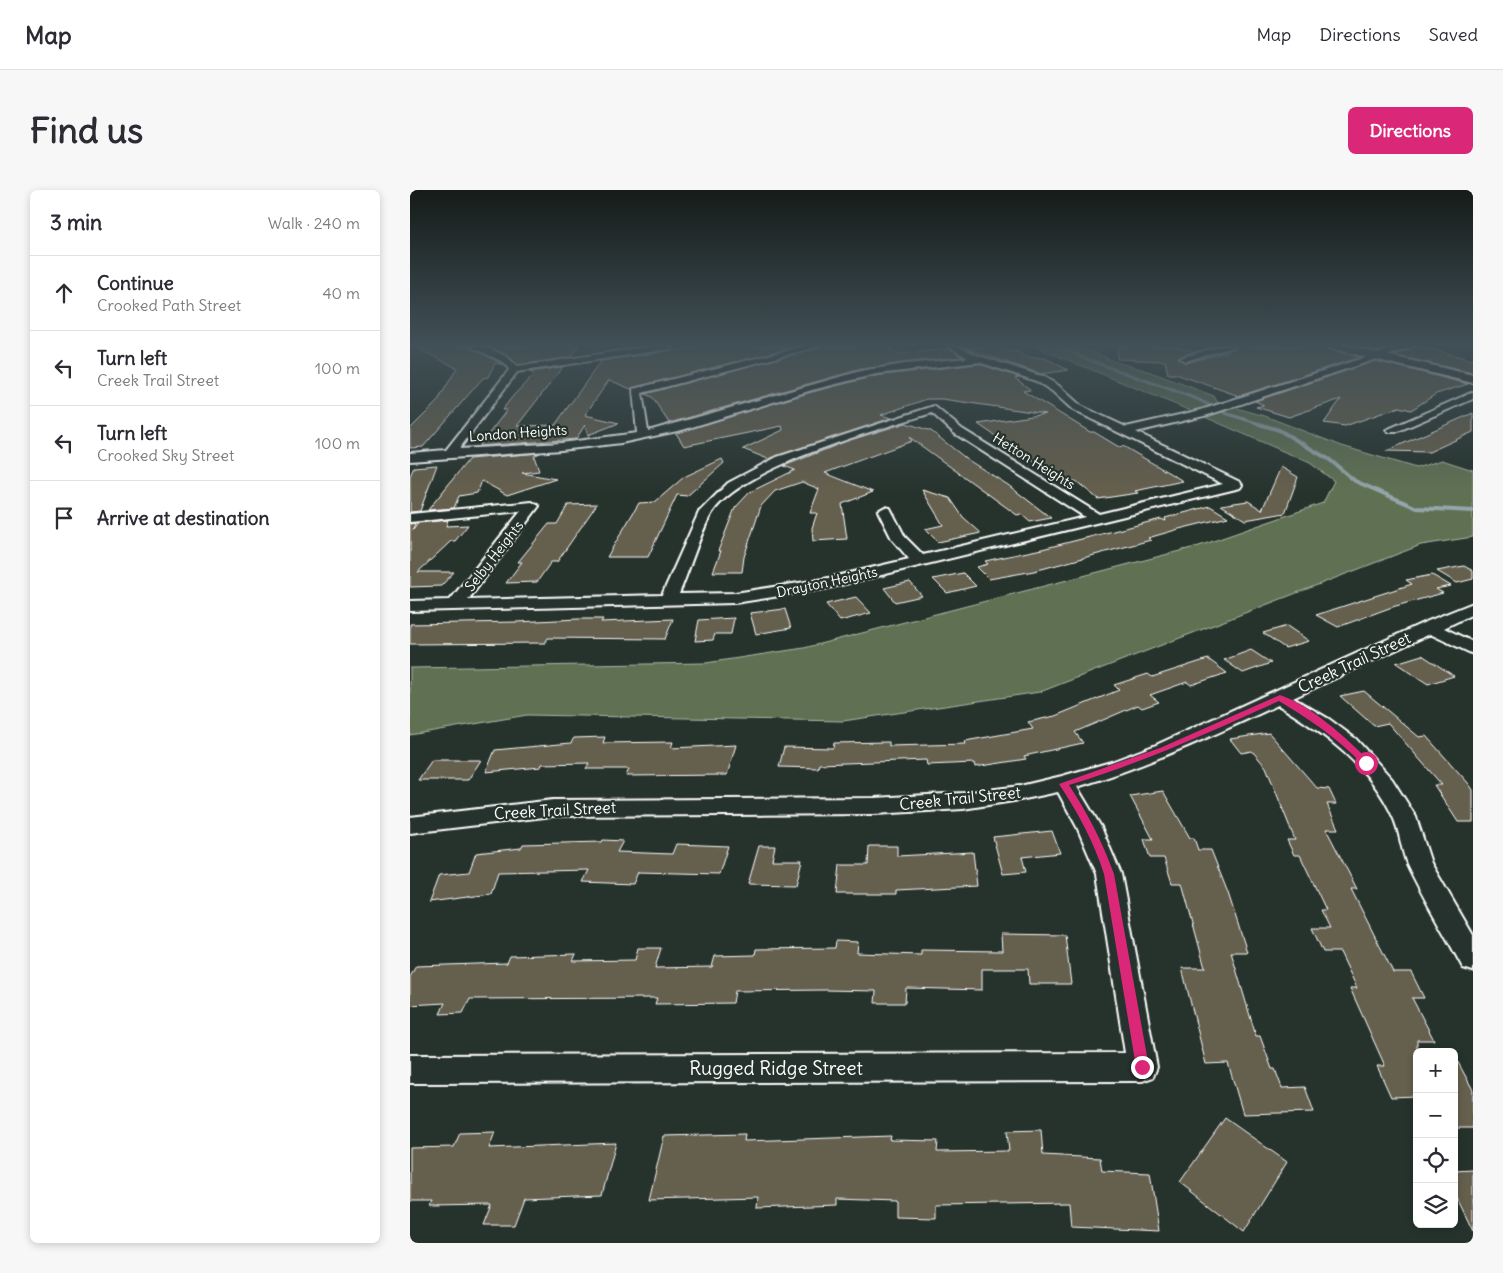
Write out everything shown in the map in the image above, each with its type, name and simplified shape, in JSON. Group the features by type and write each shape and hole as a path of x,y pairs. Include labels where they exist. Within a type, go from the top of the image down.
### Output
{"street":[{"path":"449,454 495,395"},
{"path":"638,395 643,435"},
{"name":"London Heights","path":"410,457 584,444 643,435 692,424 791,395"},
{"path":"1062,395 1077,408 1125,431 1204,413 1261,395"},
{"path":"1392,430 1473,395"},
{"name":"Hetton Heights","path":"668,601 706,512 719,497 736,483 780,460 934,409 958,431 1096,518"},
{"name":"Drayton Heights","path":"410,606 668,601 766,595 824,584 1235,485 1125,431"},
{"name":"Selby Heights","path":"410,518 532,506 455,605"},
{"path":"885,511 899,539 920,561"},
{"name":"Creek Trail Street","path":"410,825 492,813 553,808 874,806 963,801 1020,793 1064,784 1119,767 1163,750 1473,608"},
{"path":"1429,627 1473,649"},
{"path":"1280,698 1322,723 1348,744 1384,784 1405,816 1419,863 1473,960"},
{"name":"Rugged Ridge Street","path":"410,1070 1142,1067 1109,874 1098,843 1084,815 1064,784"}],"green space":[{"path":"1153,395 1212,395 1218,403 1265,416 1342,446 1416,468 1442,460 1473,470 1473,537 1421,545 1040,692 843,721 527,715 410,735 410,668 706,663 804,648 1199,546 1323,503 1334,481 1310,463"}],"building":[{"path":"441,395 468,395 423,447 410,448 410,429 437,402"},
{"path":"514,395 541,395 517,426 555,425 576,395 599,395 585,415 619,423 588,435 585,425 576,439 479,446 507,410 502,410"},
{"path":"648,395 768,395 669,423 652,397"},
{"path":"802,395 1030,395 1090,432 1094,432 1119,447 1123,446 1183,481 1135,491 1138,493 1098,499 1076,481 1071,482 1024,456 978,424 1046,414 942,399 927,399 881,415 891,418 768,459 743,449 783,430 782,426 684,446 676,433"},
{"path":"1273,395 1434,395 1411,410 1399,407 1345,426 1324,423 1341,399 1289,417 1256,407 1264,405 1255,401"},
{"path":"1473,413 1473,432 1429,452 1386,451"},
{"path":"906,423 931,431 968,460 1008,485 1051,518 1030,522 1021,514 1017,515 909,437 912,441 825,473 873,492 842,504 847,539 813,541 812,528 817,513 810,513 819,489 802,482 775,491 761,506 744,557 742,572 713,572 721,551 718,551 735,508 750,492 795,470 784,466 847,441"},
{"path":"540,453 534,456 539,471 522,473 556,479 507,495 482,481 477,493 459,496 454,508 428,510 469,459"},
{"path":"722,459 724,463 687,496 677,495 648,557 607,557 639,503 655,502 684,477"},
{"path":"437,465 420,511 410,512 410,476 414,467"},
{"path":"1281,467 1298,477 1285,513 1245,520 1221,505 1248,501 1262,510"},
{"path":"922,490 950,498 963,517 981,533 938,542 925,529 943,525"},
{"path":"597,504 557,562 551,562 537,582 506,583 522,562 518,562 549,524 557,524 568,505"},
{"path":"1210,506 1228,517 1179,529 1148,538 1151,540 1034,571 989,579 977,567 988,564 985,561 1042,549 1161,519 1166,521 1165,518"},
{"path":"448,520 446,526 468,525 455,541 451,541 418,572 454,572 441,586 410,587 410,524 415,523 413,530 418,523"},
{"path":"1464,566 1473,571 1473,579 1457,583 1437,571"},
{"path":"963,573 976,586 947,593 933,579"},
{"path":"1432,575 1451,586 1436,589 1443,593 1392,607 1338,627 1316,615 1412,584 1406,580"},
{"path":"910,582 922,596 895,602 884,588"},
{"path":"856,597 871,613 840,621 826,604"},
{"path":"785,609 791,628 756,634 750,613"},
{"path":"734,618 731,634 715,634 713,640 695,641 699,620"},
{"path":"603,619 601,622 673,619 665,639 548,638 545,643 410,644 410,624"},
{"path":"1287,626 1309,641 1285,648 1263,633"},
{"path":"1251,650 1271,663 1243,673 1224,660"},
{"path":"1422,655 1454,676 1428,684 1396,663"},
{"path":"1208,659 1227,673 1191,685 1187,682 1150,695 1159,702 1142,708 1138,705 1075,732 1083,743 1024,756 1026,759 975,767 974,763 927,765 926,760 819,764 818,768 779,767 784,747 833,748 834,743 889,742 889,746 966,744 965,741 1033,729 1028,722 1055,716 1119,690 1114,685 1148,674 1152,677"},
{"path":"1364,691 1419,737 1426,736 1469,784 1473,790 1473,822 1458,822 1434,785 1442,785 1388,723 1374,726 1340,696"},
{"path":"1269,733 1317,788 1329,789 1336,804 1327,804 1338,829 1326,829 1357,889 1351,889 1393,972 1411,972 1424,998 1412,998 1434,1040 1417,1040 1417,1048 1413,1048 1413,1096 1391,1097 1377,1066 1385,1066 1350,988 1357,988 1340,952 1323,952 1312,928 1330,928 1321,910 1326,910 1300,855 1294,855 1287,840 1295,840 1266,767 1252,751 1241,753 1230,739"},
{"path":"605,737 603,743 673,742 671,748 736,745 727,775 626,776 629,769 586,769 589,763 542,764 541,767 486,772 495,750 571,743 574,738"},
{"path":"432,760 481,760 468,780 418,780"},
{"path":"1163,791 1190,838 1194,838 1198,850 1211,850 1228,893 1247,952 1231,952 1256,1036 1260,1036 1272,1069 1275,1069 1282,1088 1305,1087 1314,1112 1243,1114 1228,1063 1206,1064 1182,968 1205,968 1182,883 1172,883 1164,858 1150,858 1144,839 1153,839 1130,796"},
{"path":"1052,831 1060,853 1022,857 1026,872 1003,874 993,837"},
{"path":"603,840 623,841 617,852 672,854 676,844 728,846 719,874 638,872 633,884 583,882 589,870 498,872 491,894 429,902 439,875 469,872 476,853 521,848 523,844 602,842"},
{"path":"759,846 775,846 772,860 802,860 796,885 748,884"},
{"path":"869,846 897,846 897,856 973,852 977,886 896,890 896,894 837,894 840,865 868,865"},
{"path":"1001,934 1065,935 1071,984 1029,984 1028,969 982,969 982,990 906,988 905,1003 875,1003 876,991 825,990 735,991 733,1003 655,1004 657,998 470,999 463,1013 440,1014 445,1003 410,1005 410,977 416,966 507,963 510,956 576,954 573,961 635,960 638,948 661,948 655,968 712,967 715,956 755,955 756,949 835,948 836,941 858,942 857,953 921,955 921,950 1002,951"},
{"path":"1458,1062 1473,1090 1473,1128 1458,1128"},
{"path":"1225,1118 1287,1162 1244,1232 1180,1182"},
{"path":"1041,1130 1043,1155 1100,1158 1102,1171 1150,1173 1159,1231 1071,1227 1069,1203 936,1205 936,1218 895,1217 895,1201 837,1199 837,1205 757,1208 758,1197 649,1200 664,1136 745,1134 744,1141 891,1136 890,1140 938,1141 937,1152 1009,1151 1007,1131"},
{"path":"495,1132 489,1148 616,1143 602,1195 524,1198 514,1225 484,1225 492,1205 429,1206 431,1201 410,1201 410,1148 454,1147 460,1133"},
{"path":"1473,1170 1473,1231 1458,1200 1458,1171"}],"waterway":[{"path":"1186,395 1225,413 1263,425"},
{"path":"1259,424 1279,430 1330,460 1355,481 1417,508 1473,511"}],"route":[{"path":"1142,1067 1109,874 1098,843 1084,815 1064,784 1119,767 1163,750 1280,698 1322,723 1348,744 1366,763"}]}
